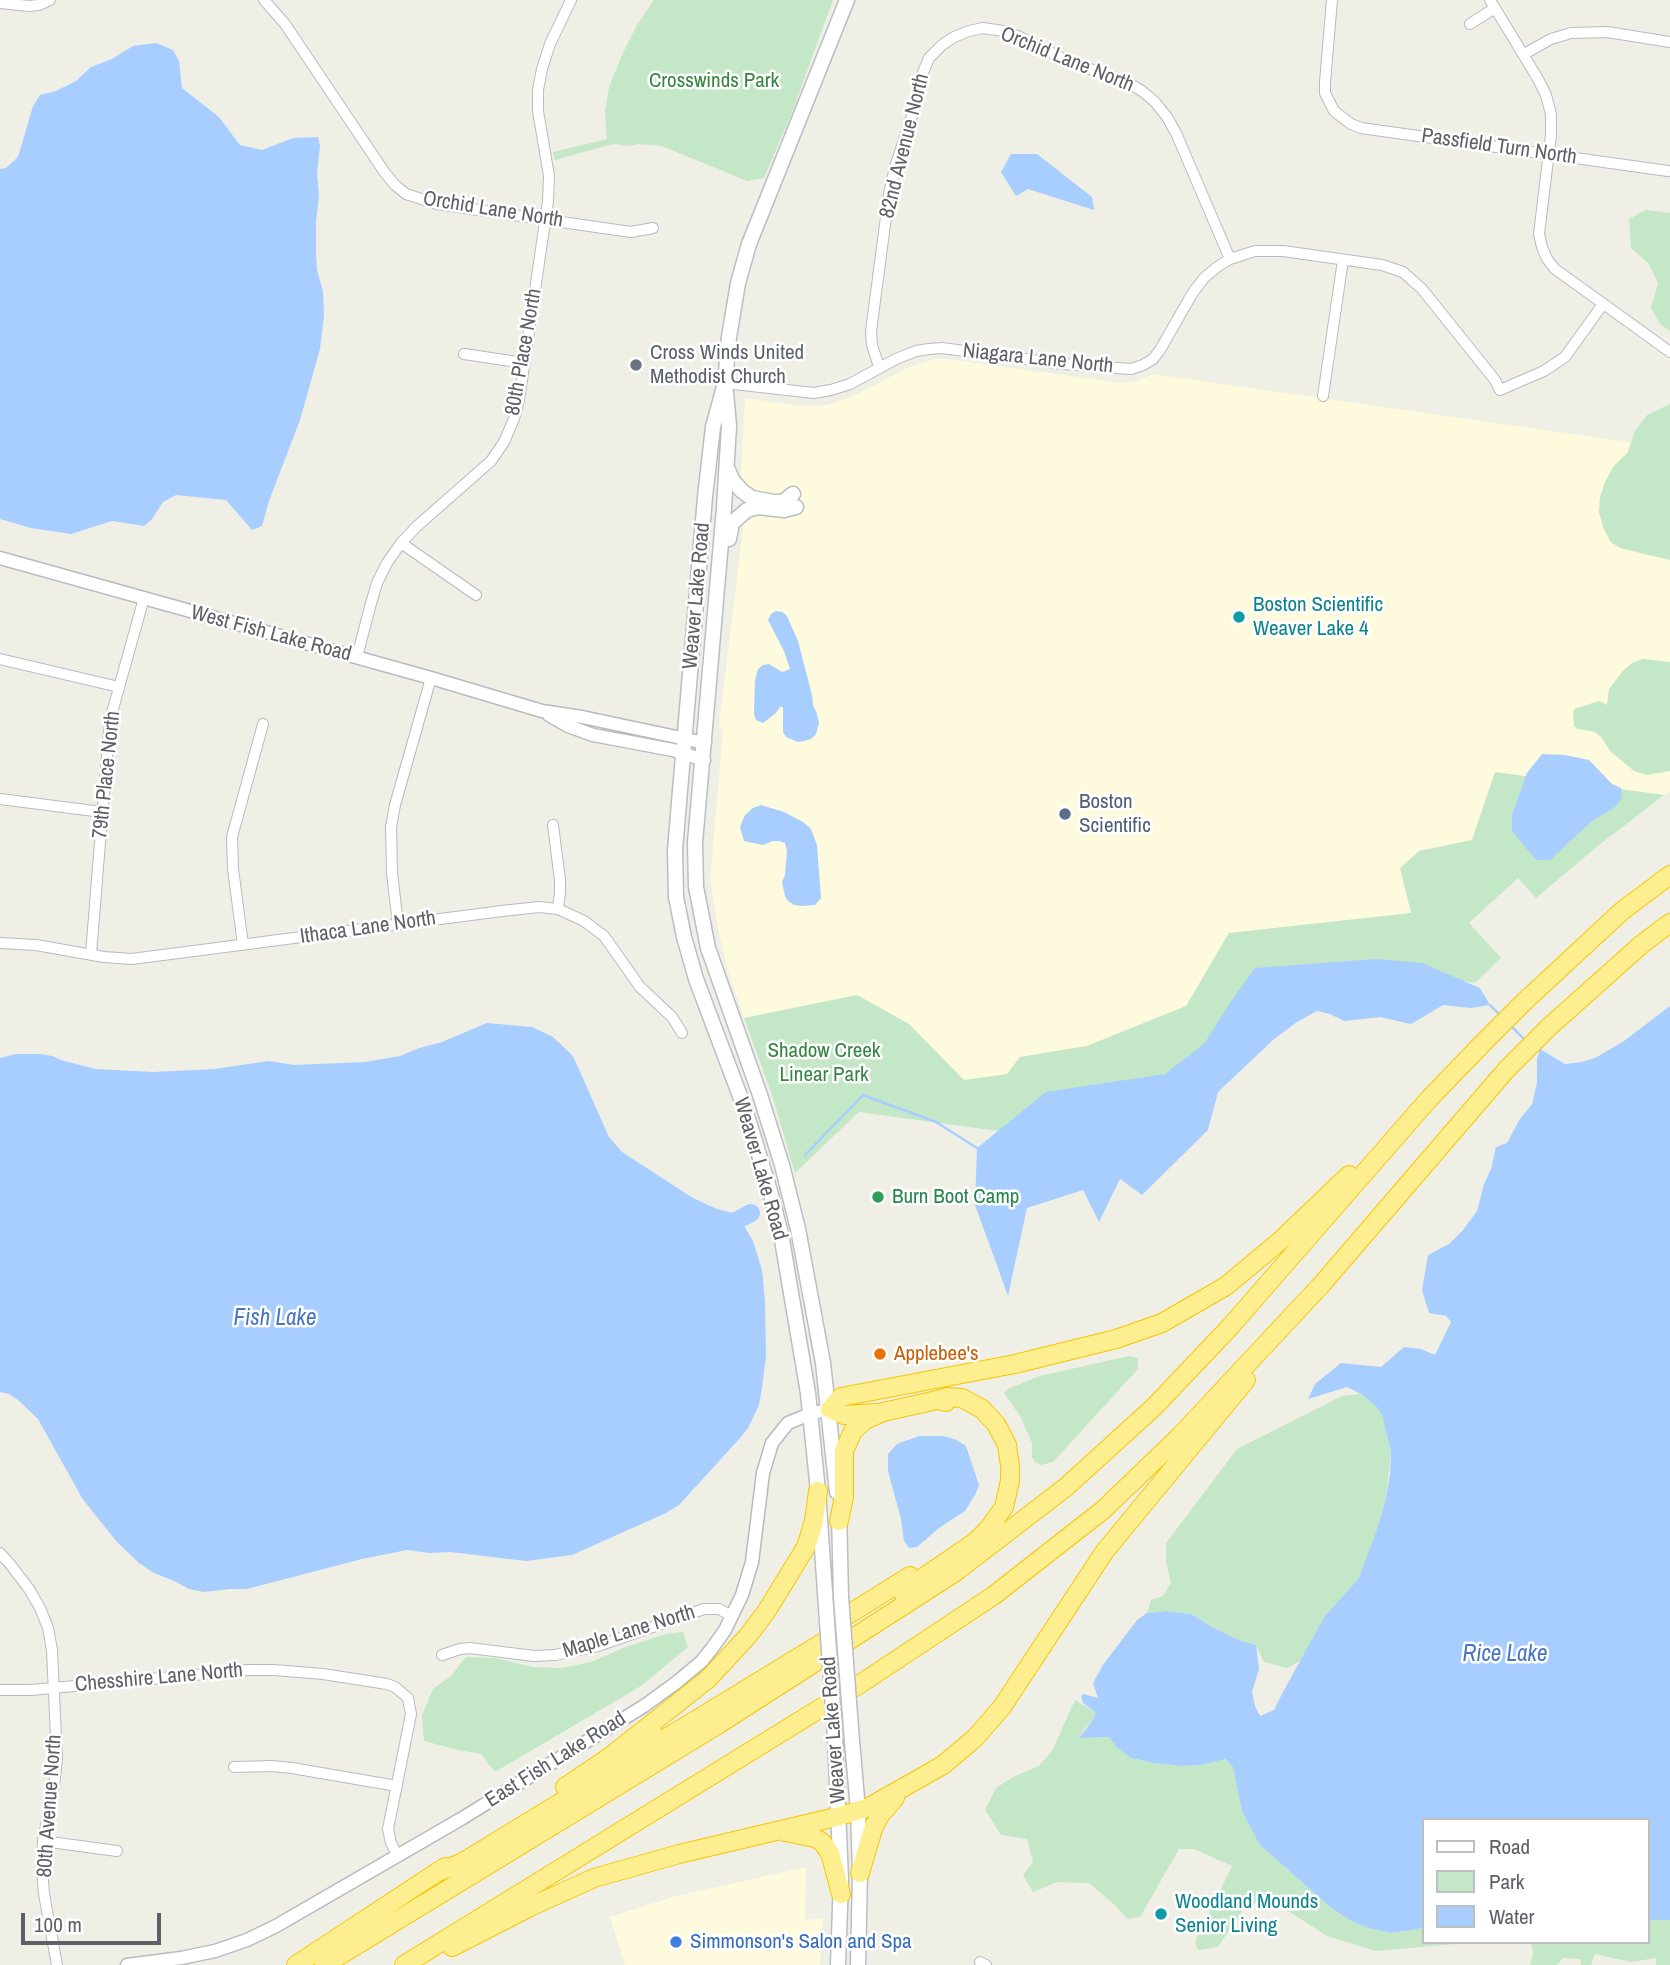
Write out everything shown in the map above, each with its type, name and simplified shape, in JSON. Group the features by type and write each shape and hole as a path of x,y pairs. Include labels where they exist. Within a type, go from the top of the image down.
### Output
{"highway":[{"path":"324,1965 719,1724 954,1573 1066,1487 1154,1407 1228,1328 1428,1100 1482,1044 1670,868"},
{"path":"1622,911 1670,875"},
{"path":"417,1965 530,1907 594,1878 869,1807 957,1755 1002,1707 1105,1552 1322,1284 1507,1069 1549,1027 1642,944 1670,923"},
{"path":"436,1873 463,1862 882,1606 975,1542 989,1528 1004,1507 1010,1481 1010,1466 1007,1445 996,1424 982,1409 962,1398 948,1396 937,1401 883,1412 844,1415 830,1409 841,1397 1015,1364 1116,1339 1162,1323 1226,1286 1262,1256 1428,1100"},
{"path":"404,1965 863,1682 993,1596 1102,1510 1180,1436 1322,1284"},
{"path":"608,1758 689,1713 919,1570 979,1526 992,1512 1000,1495 1003,1477 998,1443 989,1429 966,1408 937,1401"},
{"path":"839,1521 844,1497 843,1458 846,1443 853,1431 865,1420 883,1412"},
{"path":"296,1965 608,1758 708,1679 766,1612 806,1547 814,1521 818,1491"},
{"path":"860,1873 877,1820 904,1788"},
{"path":"778,1831 807,1836 822,1842 830,1853 841,1894"}],"main road":[{"name":"Weaver Lake Road","path":"838,1965 841,1894 836,1751 818,1491 797,1322 770,1191 746,1112 696,979 680,919 676,887 676,850 710,450 725,383 737,283 745,256 847,0"},
{"name":"Weaver Lake Road","path":"725,383 729,426 727,467 695,876 700,916 713,965 782,1165 815,1312 830,1409 839,1521 841,1597 858,1810 858,1965"},
{"path":"718,581 728,553 731,527 739,516 758,507 784,510 795,501 774,502 752,498 733,481 727,467"}],"street":[{"path":"0,3 29,6 50,0"},
{"name":"Orchid Lane North","path":"264,0 285,24 385,173 406,194 437,204 631,232 653,228"},
{"name":"80th Place North","path":"357,657 377,583 387,563 416,527 491,461 504,442 514,419 545,219 549,176 538,111 538,90 550,44 571,0"},
{"name":"Passfield Turn North","path":"1332,0 1325,93 1334,111 1351,124 1361,128 1668,171"},
{"path":"1470,24 1493,4 1546,95 1551,114 1549,155 1539,234 1547,259 1555,269 1670,352"},
{"name":"Orchid Lane North","path":"969,31 993,29 1020,37 1070,62 1127,82 1149,96 1167,117 1176,133 1230,259"},
{"name":"82nd Avenue North","path":"879,368 871,331 895,167 913,113 919,82 929,58 942,45 969,31"},
{"path":"1524,54 1551,39 1571,33 1607,32 1670,41"},
{"name":"Niagara Lane North","path":"725,383 814,393 850,384 916,351 942,348 1132,369 1153,359 1204,278 1240,254 1266,250 1394,268 1413,280 1489,372 1500,390 1544,371 1565,357 1603,304"},
{"path":"1323,396 1343,260"},
{"path":"464,355 524,363"},
{"path":"401,543 476,595"},
{"name":"West Fish Lake Road","path":"0,558 542,711 705,743"},
{"name":"79th Place North","path":"91,954 109,731 144,598"},
{"path":"0,659 119,687"},
{"path":"398,924 391,873 391,827 430,678"},
{"name":"West Fish Lake Road","path":"542,711 568,726 593,735 683,753 704,760"},
{"path":"243,944 233,869 232,837 262,724"},
{"path":"0,799 102,811"},
{"path":"553,825 560,880 558,909"},
{"name":"Ithaca Lane North","path":"0,943 36,945 132,959 522,908 558,909 584,921 604,936 640,987 672,1017 682,1033"},
{"name":"East Fish Lake Road","path":"127,1965 198,1955 247,1940 295,1916 398,1856 664,1692 690,1672 719,1640 749,1573 762,1473 775,1436 788,1423 830,1409"},
{"name":"Chesshire Lane North","path":"0,1553 29,1589 40,1608 48,1628 52,1650 54,1688 248,1670 323,1674 387,1684 396,1687 408,1698 411,1714 397,1786"},
{"name":"Maple Lane North","path":"442,1655 470,1648 534,1656 566,1654 598,1646 704,1609 719,1609 732,1616"},
{"path":"0,1690 54,1688"},
{"name":"80th Avenue North","path":"54,1688 56,1774 43,1841 42,1868 57,1965"},
{"path":"234,1767 292,1768 397,1786 388,1829 398,1856"},
{"path":"43,1841 117,1851"}],"shaded area":[{"path":"936,359 1121,383 1137,381 1153,374 1670,448 1670,791 1664,795 1495,772 1472,841 1419,851 1412,913 1230,933 1186,1006 1087,1046 1020,1057 1008,1074 964,1081 909,1024 857,995 744,1018 719,934 711,870 723,731 719,726 743,528 744,486 741,475 745,398 801,406 827,405 851,397 909,367"},
{"path":"806,1867 805,1920 823,1918 820,1965 625,1965 610,1917 673,1897"}],"green space":[{"name":"Crosswinds Park","path":"654,0 833,0 793,110 764,178 747,181 662,146 613,144 555,160 553,152 607,139 605,112 609,87 637,25"},
{"path":"1646,210 1670,213 1670,331 1660,324 1651,308 1658,283 1648,263 1631,248 1629,219"},
{"path":"1670,404 1670,560 1620,548 1611,542 1599,512 1605,482 1613,467 1628,452 1635,431 1647,415"},
{"path":"1643,659 1670,662 1670,771 1646,775 1634,771 1610,751 1595,732 1574,726 1573,714 1574,709 1599,701 1607,705 1609,689 1623,671 1632,663"},
{"name":"Shadow Creek Linear Park","path":"1495,772 1664,795 1536,898 1518,878 1469,923 1501,958 1475,983 1395,970 1028,1135 859,1112 795,1173 772,1095 744,1018 857,995 909,1024 964,1080 1007,1074 1020,1057 1087,1046 1186,1006 1229,933 1411,913 1400,868 1419,851 1472,840"},
{"path":"1129,1356 1138,1358 1138,1369 1053,1462 1041,1465 1035,1462 1032,1457 1032,1443 1020,1416 1004,1393 1040,1376"},
{"path":"1361,1394 1376,1406 1386,1430 1391,1452 1386,1498 1370,1552 1359,1578 1325,1616 1302,1660 1287,1668 1264,1662 1256,1645 1239,1640 1191,1614 1167,1611 1147,1613 1151,1600 1163,1596 1171,1583 1166,1562 1166,1543 1237,1449 1342,1396"},
{"path":"683,1632 688,1647 641,1686 495,1772 481,1754 424,1741 422,1715 433,1689 451,1676 466,1657 495,1658 533,1667 562,1668 591,1662 666,1634"},
{"path":"1075,1700 1095,1712 1095,1717 1079,1738 1109,1737 1116,1747 1131,1758 1154,1763 1201,1765 1224,1759 1233,1766 1242,1811 1259,1844 1330,1907 1348,1919 1392,1933 1422,1928 1422,1944 1455,1944 1376,1951 1327,1936 1268,1898 1244,1908 1218,1947 1198,1950 1195,1942 1232,1866 1194,1849 1179,1849 1140,1917 1127,1919 1089,1883 1057,1882 1033,1892 1023,1875 1033,1862 1027,1839 1001,1835 985,1810 996,1788 1039,1766 1052,1751"},
{"path":"1649,1920 1670,1920 1670,1965 1656,1965 1656,1958 1631,1962 1595,1954 1591,1965 1581,1965 1581,1959 1563,1958 1557,1965 1530,1965 1533,1953 1531,1944 1649,1944"}],"water":[{"path":"156,43 173,50 179,61 182,88 219,117 240,145 262,150 293,138 318,137 320,146 316,251 324,316 320,349 300,420 262,526 252,530 226,500 176,495 163,502 144,526 112,521 71,534 31,528 0,519 0,169 6,168 18,157 33,106 40,95 76,81 91,67 112,59 133,46"},
{"path":"1011,154 1037,154 1092,197 1094,210 1028,189 1016,196 1001,172"},
{"path":"776,611 787,616 798,641 819,723 816,734 804,741 798,742 786,737 783,732 783,707 763,723 756,720 754,714 758,669 769,664 782,672 790,669 768,620"},
{"path":"1542,754 1589,760 1612,784 1621,788 1622,798 1615,807 1592,821 1550,860 1536,860 1512,831 1512,815 1527,773"},
{"path":"761,805 784,812 811,829 817,845 821,898 815,905 794,905 785,896 782,882 787,851 785,843 773,841 763,845 744,841 740,827 745,815"},
{"path":"1377,959 1422,963 1480,988 1490,1005 1471,1008 1443,1005 1411,1024 1380,1017 1344,1021 1317,1011 1297,1022 1273,1040 1218,1092 1208,1130 1142,1195 1120,1179 1099,1222 1083,1190 1027,1208 1008,1296 975,1205 977,1148 1046,1092 1165,1074 1204,1044 1255,968"},
{"name":"Rice Lake","path":"1670,1006 1670,1920 1649,1920 1649,1818 1422,1818 1422,1928 1392,1933 1368,1928 1330,1907 1259,1844 1242,1811 1233,1767 1225,1759 1201,1765 1154,1763 1131,1758 1116,1747 1109,1737 1079,1738 1095,1717 1095,1712 1083,1703 1081,1696 1084,1694 1098,1698 1093,1683 1103,1665 1137,1620 1147,1613 1167,1611 1191,1614 1239,1640 1256,1645 1259,1669 1252,1692 1255,1706 1260,1716 1274,1710 1325,1616 1359,1578 1376,1532 1390,1474 1391,1452 1382,1415 1376,1406 1347,1387 1308,1399 1315,1384 1341,1363 1381,1367 1404,1347 1421,1349 1435,1355 1451,1322 1446,1316 1429,1313 1422,1290 1428,1255 1449,1244 1477,1211 1496,1147 1507,1143 1532,1104 1540,1049 1565,1064 1597,1057 1624,1041"},
{"name":"Fish Lake","path":"487,1023 532,1027 553,1037 573,1056 609,1137 622,1152 693,1198 733,1213 743,1224 753,1241 762,1270 765,1302 766,1356 762,1388 759,1405 748,1428 679,1505 572,1555 526,1561 407,1550 247,1589 204,1592 189,1589 154,1573 117,1542 82,1498 38,1419 18,1400 0,1392 0,1058 16,1054 40,1054 96,1069 153,1072 214,1069 269,1061 294,1065 365,1062 400,1056"},
{"path":"919,1436 943,1436 966,1446 979,1485 965,1511 917,1547 909,1548 904,1541 888,1471 888,1454 897,1444"}],"waterway":[{"path":"1490,1005 1500,1015"},
{"path":"1510,1025 1525,1040"},
{"path":"805,1155 863,1095 936,1122 977,1148"},
{"path":"719,1230 751,1213"}],"place":[{"name":"Cross Winds United Methodist Church","path":"636,365"},
{"name":"Boston Scientific Weaver Lake 4","path":"1239,617"},
{"name":"Boston Scientific","path":"1065,814"},
{"name":"Burn Boot Camp","path":"878,1197"},
{"name":"Applebee's","path":"880,1354"},
{"name":"Woodland Mounds Senior Living","path":"1161,1914"},
{"name":"Simmonson's Salon and Spa","path":"676,1942"}]}
